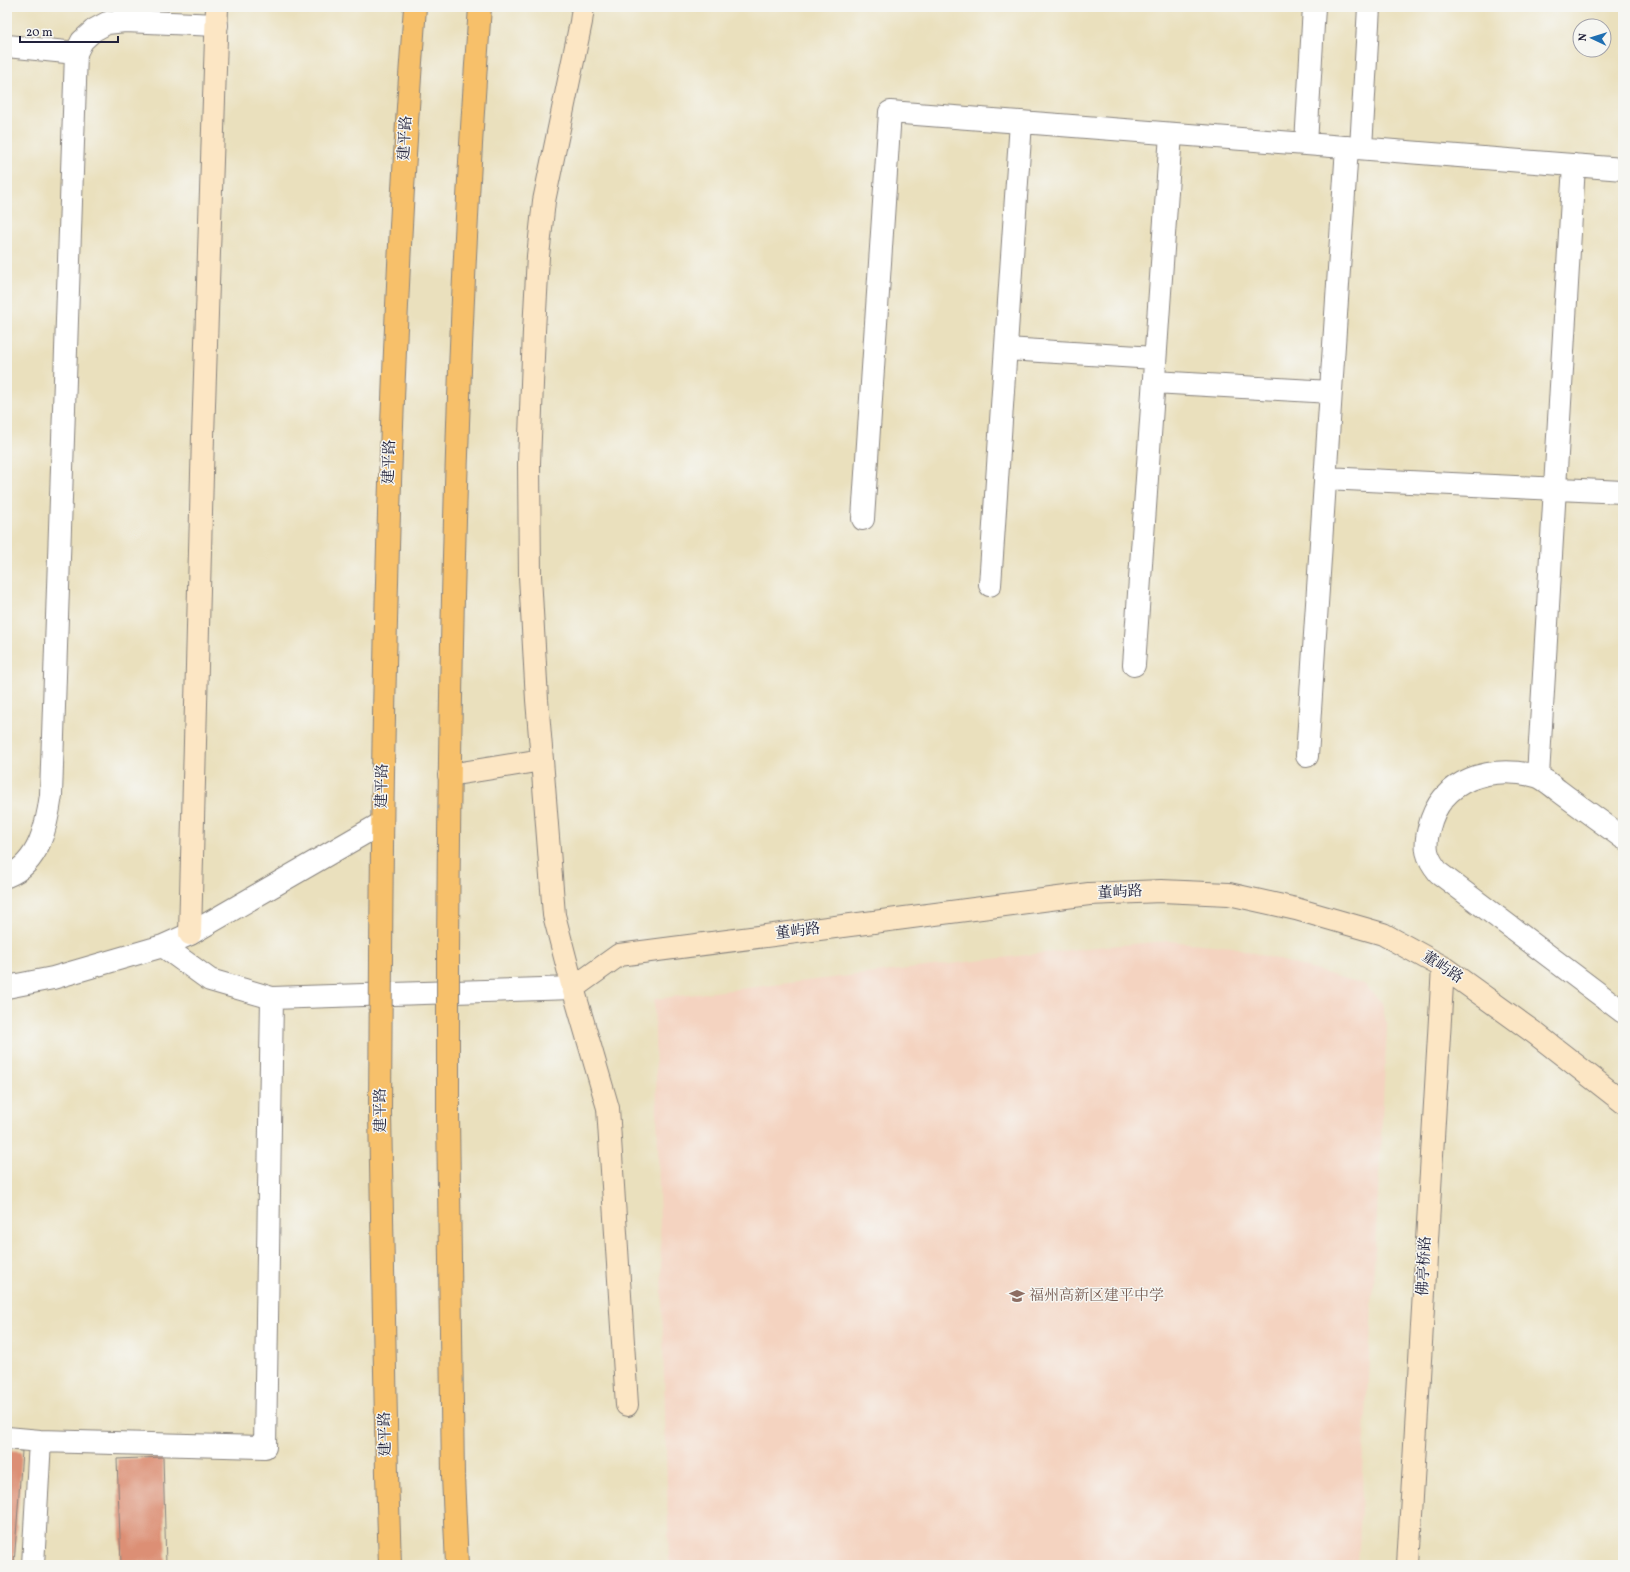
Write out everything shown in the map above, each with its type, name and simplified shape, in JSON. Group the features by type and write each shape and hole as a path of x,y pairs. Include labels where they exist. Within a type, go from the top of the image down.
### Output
{"highway":[{"name":"建平路","path":"390,1565 380,1114 382,823 388,518 397,297 415,7"},
{"path":"457,1565 453,1476 448,1116 449,775 454,520 462,304 480,7"}],"street":[{"path":"583,7 544,201 538,256 534,316 529,463 530,576 537,700 554,915 572,988 608,1108 627,1405"},
{"path":"1306,144 1314,7"},
{"path":"1307,756 1331,392 1369,7"},
{"path":"7,876 18,871 35,852 42,838 47,820 51,795 76,53 82,41 94,30 107,23 217,16 202,436 190,934"},
{"path":"7,46 76,53"},
{"path":"863,519 890,112 1623,169"},
{"path":"990,585 1021,122"},
{"path":"1134,665 1171,134"},
{"path":"1538,776 1574,165"},
{"path":"1006,349 1155,358"},
{"path":"1154,382 1331,392"},
{"path":"1325,478 1623,492"},
{"path":"449,775 542,760"},
{"path":"1623,838 1538,776 1512,772 1485,773 1463,781 1444,796 1432,815 1428,832 1427,851 1430,862 1439,873 1623,1012"},
{"path":"7,987 53,978 163,946 190,934 382,823"},
{"name":"董屿路","path":"572,988 620,955 1089,894 1161,891 1229,894 1296,909 1383,934 1442,966 1536,1034 1623,1102"},
{"path":"163,946 210,980 272,998 572,988"},
{"name":"佛亭桥路","path":"1408,1565 1442,966"},
{"path":"7,1438 40,1441 265,1447 272,998"},
{"path":"33,1565 40,1441"}],"shaded area":[{"name":"福州高新区建平中学","path":"1168,941 1233,947 1364,984 1382,1003 1387,1028 1358,1565 669,1565 654,999 1086,948"}],"building":[{"path":"7,1450 22,1451 14,1565 7,1565"},
{"path":"163,1457 166,1565 121,1565 117,1459"}],"place":[{"name":"福州高新区建平中学","path":"1017,1296"}]}
